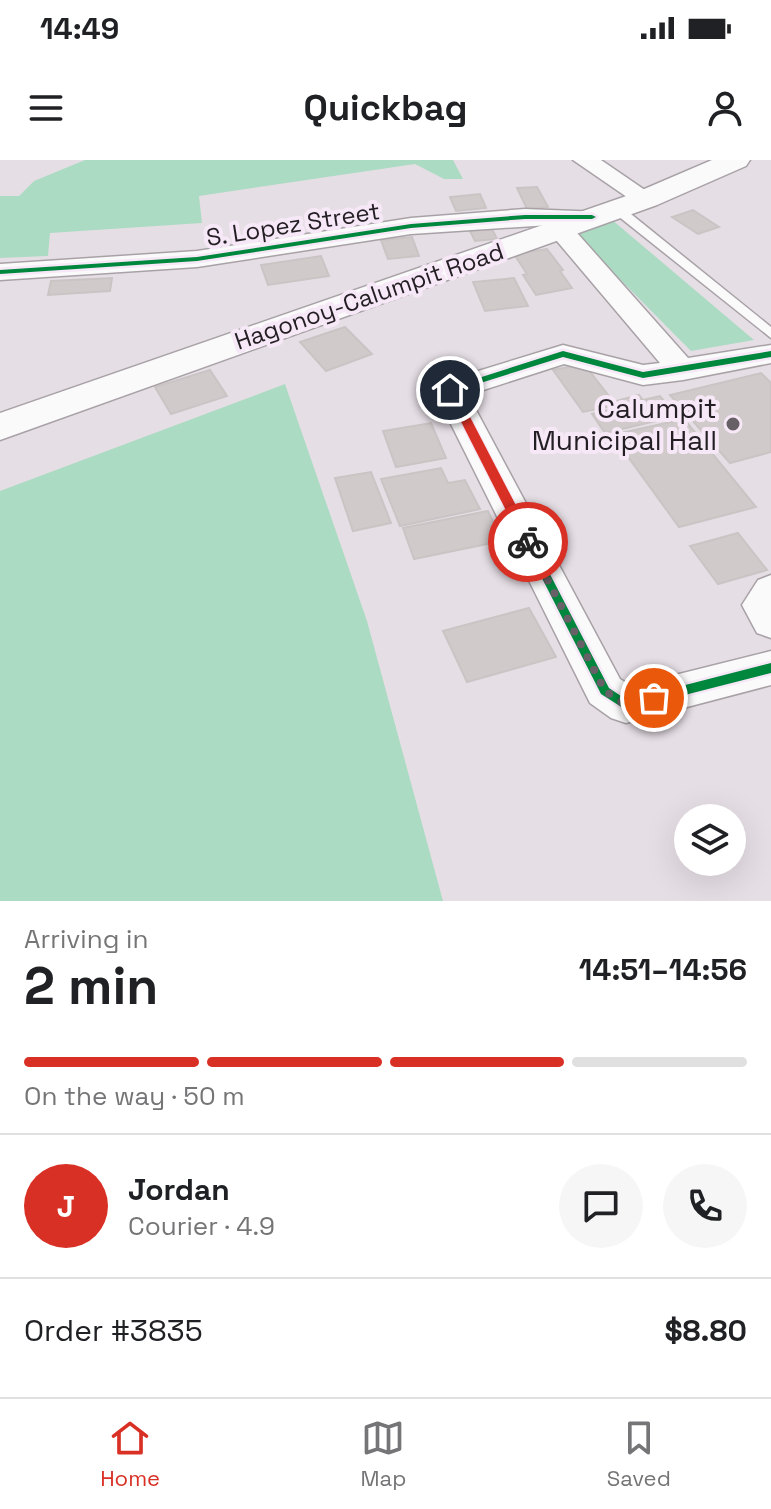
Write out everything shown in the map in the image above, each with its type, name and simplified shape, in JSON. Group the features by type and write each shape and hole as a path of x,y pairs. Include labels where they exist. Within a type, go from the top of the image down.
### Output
{"main road":[{"name":"Hagonoy-Calumpit Road","path":"0,427 618,208 736,160"}],"street":[{"path":"585,160 618,208"},
{"name":"S. Lopez Street","path":"0,272 197,259 411,226 618,208"},
{"path":"560,229 683,371"},
{"path":"771,354 683,371 643,375 563,354 450,390 605,691 626,705 771,668"},
{"path":"771,590 761,605 771,622"}],"lane":[{"path":"618,208 771,334"}],"green space":[{"path":"85,160 453,160 463,179 444,179 415,164 199,196 202,223 50,233 48,256 0,258 0,196 19,196 34,181"},
{"path":"611,219 754,340 691,351 573,232"},
{"path":"285,384 367,621 443,901 0,901 0,491"}],"building":[{"path":"537,187 548,207 527,209 517,188"},
{"path":"480,194 486,208 456,211 450,197"},
{"path":"693,210 719,227 698,234 672,217"},
{"path":"491,227 497,239 475,241 469,229"},
{"path":"412,237 419,256 388,259 381,240"},
{"path":"547,249 572,288 536,295 514,254"},
{"path":"321,256 329,276 268,285 261,265"},
{"path":"112,278 110,291 48,295 51,281"},
{"path":"514,278 528,306 485,311 473,282"},
{"path":"345,327 372,354 326,371 300,342"},
{"path":"584,364 616,405 583,412 553,370"},
{"path":"210,370 227,396 171,414 155,387"},
{"name":"Calumpit Municipal Hall","path":"761,373 771,383 771,452 730,463 670,395"},
{"path":"639,395 643,400 660,396 677,416 605,433 592,414 621,407 616,401"},
{"path":"684,419 756,507 679,527 612,435"},
{"path":"431,423 446,458 396,467 383,431"},
{"path":"441,468 448,483 465,480 480,509 400,526 381,479"},
{"path":"371,472 391,523 353,531 335,478"},
{"path":"488,511 502,541 414,559 403,528"},
{"path":"738,533 767,570 718,584 690,546"},
{"path":"529,608 556,657 467,682 443,631"}],"cycle path":[{"path":"0,272 197,259 411,226 525,217 592,217"},
{"path":"771,354 643,375 563,354 450,390 605,691 626,705 771,668"}],"way so far":[{"path":"528,542 605,691 626,705 654,698"}],"place":[{"name":"Calumpit Municipal Hall","path":"733,424"}],"route":[{"path":"450,390 528,542"}]}
